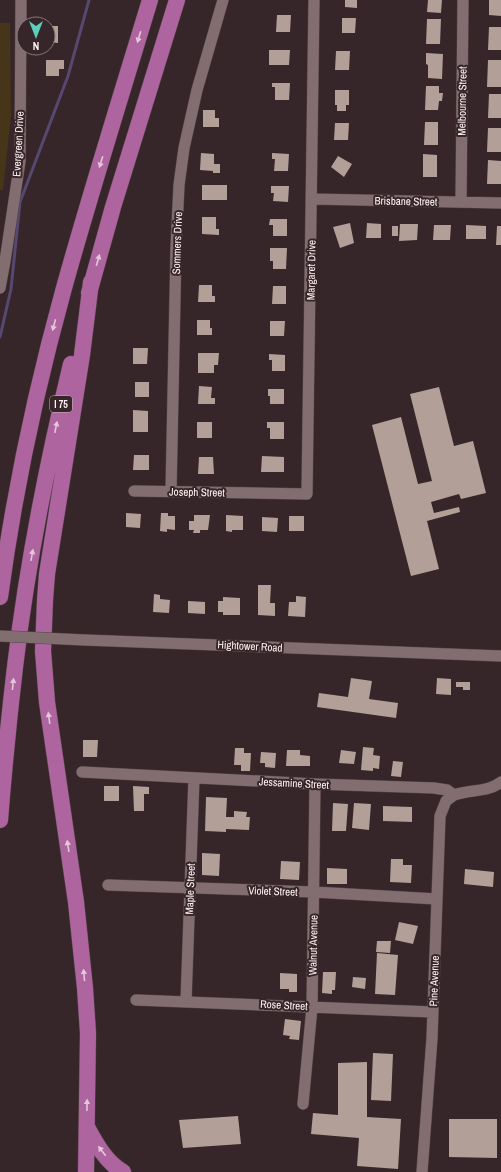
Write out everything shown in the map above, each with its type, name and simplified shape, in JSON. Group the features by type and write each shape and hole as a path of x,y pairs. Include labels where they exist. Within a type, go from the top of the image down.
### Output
{"highway":[{"name":"I 75","path":"0,597 5,559 26,448 64,287 150,0"},
{"name":"I 75","path":"0,820 15,666 28,573 46,475 60,410 91,282 177,0"},
{"path":"86,1172 88,1033 85,981 76,902 47,702 43,651 47,574 82,355 91,282"},
{"path":"0,536 26,448"},
{"path":"87,1126 95,1143 116,1168 123,1172"}],"street":[{"name":"Evergreen Drive","path":"0,288 20,160 21,0"},
{"name":"Sommers Drive","path":"171,492 176,248 179,185 184,148 197,90 223,0"},
{"name":"Margaret Drive","path":"260,493 307,494 314,0"},
{"name":"Melbourne Street","path":"461,201 463,0"},
{"name":"Brisbane Street","path":"312,200 501,202"},
{"name":"Joseph Street","path":"134,491 260,493"},
{"name":"Hightower Road","path":"0,636 501,656"},
{"name":"Jessamine Street","path":"82,772 315,784 434,788 447,790 454,795"},
{"name":"Maple Street","path":"186,1001 194,778"},
{"path":"454,795 465,791 489,789 495,787 501,782"},
{"name":"Walnut Avenue","path":"303,1104 312,1007 315,784"},
{"name":"Pine Avenue","path":"422,1172 432,1038 440,816 446,801 454,795"},
{"name":"Violet Street","path":"108,886 314,892 437,899"},
{"name":"Rose Street","path":"136,1000 432,1012"}],"shaded area":[{"path":"0,23 10,23 11,116 3,190 0,190"}],"building":[{"path":"345,0 357,0 357,8 345,7"},
{"path":"428,0 442,0 441,13 427,12"},
{"path":"489,0 501,0 501,16 489,15"},
{"path":"277,15 291,15 290,32 276,32"},
{"path":"342,18 356,18 355,33 342,33"},
{"path":"427,19 441,19 440,44 426,44"},
{"path":"56,26 58,26 58,43 56,43"},
{"path":"489,27 501,27 501,50 488,50"},
{"path":"269,50 290,50 289,65 269,65"},
{"path":"336,51 350,51 349,70 335,70"},
{"path":"426,53 443,54 442,79 428,78"},
{"path":"46,60 64,60 64,69 59,69 59,76 46,76"},
{"path":"488,60 501,60 501,87 487,87"},
{"path":"272,83 290,83 289,100 275,100 275,87 272,87"},
{"path":"426,86 439,86 439,93 443,93 442,101 439,101 438,110 425,110"},
{"path":"335,90 349,90 349,105 346,105 346,111 337,111 337,105 335,105"},
{"path":"489,94 501,94 501,118 488,118"},
{"path":"203,110 215,110 215,118 219,118 219,127 203,127"},
{"path":"425,122 438,122 438,145 424,145"},
{"path":"335,123 349,123 348,140 334,140"},
{"path":"488,128 501,128 501,152 487,152"},
{"path":"201,153 214,154 214,164 220,164 220,173 200,170"},
{"path":"272,153 289,154 288,171 274,171 275,159 272,159"},
{"path":"423,154 437,155 437,177 423,177"},
{"path":"338,156 352,164 344,177 331,167"},
{"path":"488,160 501,161 501,184 487,184"},
{"path":"202,185 227,185 227,200 202,200"},
{"path":"271,186 289,186 288,202 273,201 274,193 271,193"},
{"path":"202,217 216,217 216,229 219,229 219,235 202,234"},
{"path":"270,219 287,219 287,236 273,236 273,225 269,225"},
{"path":"350,223 354,243 340,248 333,227"},
{"path":"367,223 381,224 381,238 366,238"},
{"path":"400,224 418,224 417,240 399,241"},
{"path":"434,225 451,225 450,240 433,240"},
{"path":"466,225 486,226 486,239 466,239"},
{"path":"392,226 398,226 398,236 392,236"},
{"path":"497,226 501,226 501,245 496,245"},
{"path":"270,248 287,248 286,269 273,269 273,261 270,261"},
{"path":"199,285 212,285 212,296 215,296 215,302 198,302"},
{"path":"273,286 286,286 286,304 272,304"},
{"path":"197,320 210,320 212,335 197,335"},
{"path":"270,321 285,321 284,336 270,336"},
{"path":"133,348 148,348 147,364 133,364"},
{"path":"198,353 219,353 218,365 214,365 214,373 198,373"},
{"path":"269,354 285,355 285,371 272,371 272,360 269,360"},
{"path":"135,382 149,382 149,397 135,397"},
{"path":"199,386 212,387 211,398 215,398 215,404 198,404"},
{"path":"439,387 454,446 473,441 486,493 461,499 459,494 431,502 434,513 459,507 460,512 427,521 439,569 411,576 372,425 401,417 418,484 432,481 410,394"},
{"path":"268,389 284,389 284,404 270,404"},
{"path":"133,410 148,411 148,432 133,432"},
{"path":"197,422 212,422 212,438 197,438"},
{"path":"267,422 284,422 284,439 270,439 270,428 267,428"},
{"path":"134,455 149,455 149,470 133,470"},
{"path":"262,456 284,457 284,472 261,472"},
{"path":"199,457 213,457 214,474 198,474"},
{"path":"126,513 141,514 140,528 126,527"},
{"path":"161,513 168,513 168,516 175,516 175,530 167,529 167,532 160,531"},
{"path":"194,515 210,515 208,530 200,530 200,533 193,533 194,530 189,530 189,521 194,521"},
{"path":"226,515 243,516 243,530 232,530 232,532 226,531"},
{"path":"289,516 304,516 304,531 289,531"},
{"path":"262,517 278,518 277,532 262,531"},
{"path":"258,585 271,585 270,603 275,603 275,616 258,615"},
{"path":"154,594 160,595 160,599 170,600 169,613 153,612"},
{"path":"296,596 306,597 305,617 288,616 289,602 296,602"},
{"path":"223,597 240,598 240,615 223,615 223,612 218,612 218,601 223,601"},
{"path":"188,601 205,602 205,614 188,613"},
{"path":"351,678 372,681 369,699 398,703 396,718 317,707 319,693 348,697"},
{"path":"437,678 451,679 451,695 436,694"},
{"path":"456,682 470,682 470,690 463,690 463,687 456,687"},
{"path":"83,740 98,740 97,757 83,757"},
{"path":"363,747 374,748 373,755 380,756 379,769 373,768 373,771 361,770"},
{"path":"235,748 244,748 244,753 251,753 250,771 241,771 241,765 234,765"},
{"path":"287,750 300,750 300,755 310,756 310,766 286,766"},
{"path":"341,750 356,752 354,764 339,763"},
{"path":"261,752 276,753 275,768 265,767 265,763 260,763"},
{"path":"393,761 403,762 401,777 391,776"},
{"path":"104,786 119,786 119,801 104,801"},
{"path":"133,786 149,787 149,794 144,794 144,811 134,811"},
{"path":"206,797 227,798 226,817 234,817 234,811 247,812 246,817 250,817 249,830 226,829 226,832 205,831"},
{"path":"333,803 348,804 346,831 332,831"},
{"path":"354,803 371,804 369,830 352,828"},
{"path":"383,806 412,807 412,822 383,821"},
{"path":"202,853 220,854 219,876 202,875"},
{"path":"391,859 403,859 403,865 412,865 411,883 390,882"},
{"path":"281,861 300,862 299,880 280,879"},
{"path":"327,868 347,869 347,884 327,884"},
{"path":"465,869 494,872 493,887 464,884"},
{"path":"399,922 418,926 413,944 395,940"},
{"path":"377,941 391,941 390,953 376,952"},
{"path":"377,953 398,955 395,995 375,994"},
{"path":"323,972 336,972 335,990 332,990 332,994 322,993"},
{"path":"280,973 297,974 297,992 289,992 289,989 280,989"},
{"path":"353,977 366,978 365,989 352,987"},
{"path":"285,1019 301,1021 299,1040 289,1039 290,1036 283,1035"},
{"path":"373,1053 393,1054 391,1101 371,1100"},
{"path":"367,1062 367,1117 401,1119 398,1169 357,1166 359,1138 311,1134 313,1113 338,1115 338,1063"},
{"path":"238,1116 241,1144 183,1148 179,1120"},
{"path":"449,1119 497,1119 497,1158 449,1157"}],"waterway":[{"path":"0,337 11,289 20,202 68,76 89,0"}]}
